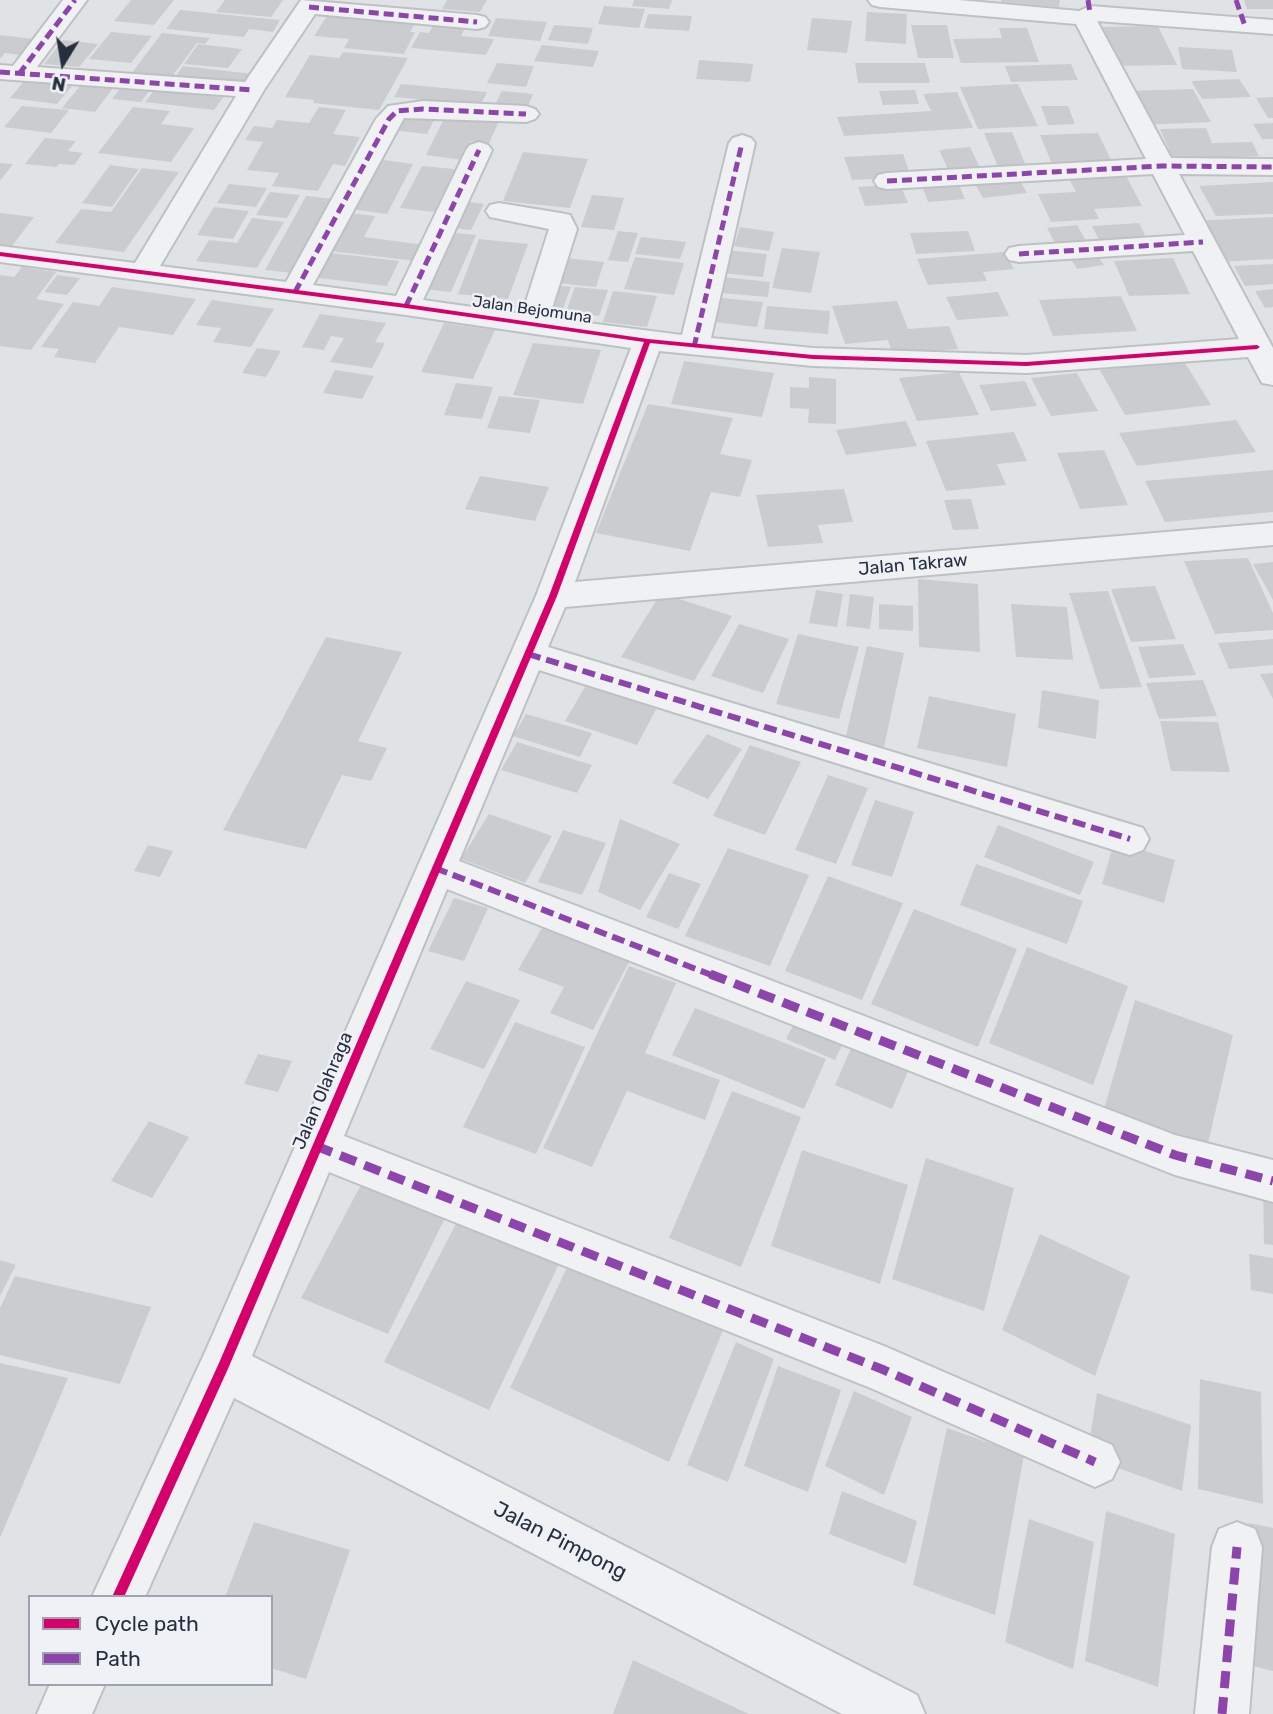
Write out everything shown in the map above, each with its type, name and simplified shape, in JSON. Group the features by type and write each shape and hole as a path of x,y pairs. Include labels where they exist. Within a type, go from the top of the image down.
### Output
{"street":[{"path":"10,73 75,0"},
{"path":"880,0 1087,10 1273,27"},
{"path":"1236,0 1245,26"},
{"path":"143,272 252,90 311,4 477,22"},
{"path":"1087,10 1162,166 1273,376"},
{"path":"10,73 252,90"},
{"path":"295,292 389,119 397,111 424,109 526,114"},
{"path":"694,347 742,143"},
{"path":"406,306 479,150"},
{"path":"887,181 1162,166 1273,167"},
{"path":"499,211 549,217 560,221 563,229 533,324"},
{"path":"1019,254 1203,242"},
{"name":"Jalan Bejomuna","path":"0,254 406,306 694,347 813,357 1026,364 1257,347"},
{"path":"553,596 648,341"},
{"name":"Jalan Takraw","path":"553,596 1273,534"},
{"name":"Jalan Olahraga","path":"119,1595 223,1367 553,596"},
{"path":"527,654 1130,839"},
{"path":"435,868 1175,1155 1273,1181"},
{"path":"316,1146 884,1370 1095,1462"},
{"name":"Jalan Pimpong","path":"223,1367 898,1714"},
{"path":"1223,1714 1237,1548"},
{"path":"64,1714 77,1686"}],"building":[{"path":"131,0 174,0 154,25 114,21"},
{"path":"225,0 283,0 271,17 216,12"},
{"path":"447,0 487,0 480,12 442,9"},
{"path":"634,0 672,0 669,9 632,6"},
{"path":"1001,0 1060,0 1059,7"},
{"path":"1244,0 1273,0 1273,9 1247,9"},
{"path":"604,6 645,9 639,28 598,24"},
{"path":"180,10 280,20 273,32 249,29 244,37 166,29"},
{"path":"867,12 907,14 906,44 865,41"},
{"path":"329,13 418,19 410,32 415,32 404,54 344,48 349,39 314,36"},
{"path":"648,14 692,16 689,31 644,28"},
{"path":"496,18 547,22 540,41 488,36"},
{"path":"812,18 852,21 847,53 807,50"},
{"path":"437,19 468,22 461,36 494,39 486,55 411,48 420,32 429,33"},
{"path":"554,25 593,28 588,44 548,40"},
{"path":"911,25 947,25 954,58 918,58"},
{"path":"1158,26 1177,65 1111,66 1095,27"},
{"path":"999,28 1027,28 1039,62 961,63 953,39 1002,38"},
{"path":"111,32 152,36 131,63 89,59"},
{"path":"162,33 210,38 205,44 197,43 171,78 131,74"},
{"path":"0,35 34,39 20,55 5,53 0,59"},
{"path":"63,40 98,44 79,67 44,64"},
{"path":"198,44 242,49 228,68 184,64"},
{"path":"542,45 599,51 593,67 534,61"},
{"path":"1178,47 1232,50 1237,72 1182,69"},
{"path":"343,52 408,58 379,110 313,103 314,100 285,97 310,55 339,58"},
{"path":"699,60 753,64 750,82 696,79"},
{"path":"497,63 534,66 526,87 487,83"},
{"path":"855,63 925,63 930,83 858,83"},
{"path":"1071,64 1078,80 1011,82 1005,66"},
{"path":"183,66 253,74 244,87 173,80"},
{"path":"26,79 73,85 57,104 10,98"},
{"path":"1239,79 1251,97 1202,99 1191,81"},
{"path":"85,80 117,83 95,112 62,108"},
{"path":"124,83 153,86 141,102 112,99"},
{"path":"401,84 487,92 478,111 414,104 417,99 394,97"},
{"path":"1018,84 1038,126 978,129 960,87"},
{"path":"157,87 225,95 214,110 145,102"},
{"path":"1193,89 1211,122 1143,125 1126,91"},
{"path":"915,90 919,104 883,105 879,91"},
{"path":"502,91 533,94 525,113 492,110"},
{"path":"957,92 973,128 844,136 837,117 931,111 923,94"},
{"path":"1273,97 1273,118 1268,118 1256,98"},
{"path":"22,106 69,110 51,133 4,127"},
{"path":"1041,106 1068,106 1075,124 1048,125"},
{"path":"133,107 170,111 161,124 194,128 171,162 98,153"},
{"path":"319,107 346,110 333,134 360,137 345,166 333,164 318,191 272,186 279,173 247,170 263,142 245,140 254,126 272,128 277,120 309,123"},
{"path":"401,114 435,118 427,134 392,130"},
{"path":"477,114 501,117 489,143 471,141 462,160 426,155 445,117 474,120"},
{"path":"1273,123 1273,139 1262,139 1253,124"},
{"path":"1206,128 1212,143 1252,142 1259,156 1173,159 1160,129"},
{"path":"1012,132 1026,166 998,167 984,133"},
{"path":"1098,133 1112,162 1052,164 1040,135"},
{"path":"45,138 76,141 68,151 83,153 74,165 59,164 56,167 25,164"},
{"path":"970,147 980,168 949,171 939,150"},
{"path":"523,152 588,159 570,208 503,201"},
{"path":"903,154 911,177 852,180 844,157"},
{"path":"370,158 413,164 387,214 350,209"},
{"path":"0,163 13,164 0,181"},
{"path":"110,165 139,169 112,207 82,203"},
{"path":"422,166 464,170 443,213 400,208"},
{"path":"142,168 179,172 124,252 55,243 81,209 111,212"},
{"path":"1124,172 1142,206 1094,209 1099,219 1051,222 1038,194 1076,192 1067,175"},
{"path":"1017,176 1027,193 983,198 973,180"},
{"path":"957,180 965,199 928,202 920,181"},
{"path":"1273,182 1273,214 1216,216 1199,186"},
{"path":"229,184 267,188 256,207 217,203"},
{"path":"900,184 908,203 865,206 858,187"},
{"path":"270,192 300,195 287,218 256,215"},
{"path":"592,195 624,198 614,230 581,227"},
{"path":"306,196 334,199 294,273 265,270"},
{"path":"459,201 484,204 471,230 446,227"},
{"path":"214,207 249,211 233,239 197,235"},
{"path":"341,212 375,216 364,237 425,245 417,261 320,250"},
{"path":"0,213 34,217 12,246 0,245"},
{"path":"1273,217 1273,259 1216,262 1194,221"},
{"path":"252,218 284,222 257,268 196,261 209,240 237,243"},
{"path":"1139,223 1148,241 1101,244 1092,226"},
{"path":"1077,225 1089,246 1058,249 1047,228"},
{"path":"740,227 774,232 769,251 734,246"},
{"path":"618,231 638,233 628,262 608,260"},
{"path":"968,231 975,251 916,254 910,233"},
{"path":"448,232 476,235 451,292 422,289"},
{"path":"641,237 686,242 680,259 635,254"},
{"path":"479,239 528,244 508,299 458,294"},
{"path":"782,248 820,252 811,293 772,288"},
{"path":"725,250 767,254 763,277 720,273"},
{"path":"1005,252 1014,269 983,272 987,281 928,285 917,259"},
{"path":"1095,252 1104,265 1077,269 1068,255"},
{"path":"331,253 399,261 387,286 318,278"},
{"path":"635,257 684,263 674,295 624,289"},
{"path":"566,258 604,262 596,287 557,283"},
{"path":"1173,258 1190,294 1129,296 1114,261"},
{"path":"1273,264 1273,284 1245,286 1234,266"},
{"path":"22,267 56,272 36,299 64,304 31,350 0,346 0,275 14,277"},
{"path":"57,275 80,278 67,295 44,292"},
{"path":"713,276 770,282 768,297 710,292"},
{"path":"554,285 571,287 561,314 544,312"},
{"path":"112,287 196,299 173,335 119,327 95,363 54,357 59,349 41,347 73,302 99,306"},
{"path":"575,287 608,290 599,316 566,312"},
{"path":"1273,289 1273,307 1265,308 1255,291"},
{"path":"613,291 657,296 647,327 603,322"},
{"path":"998,292 1009,316 957,320 946,297"},
{"path":"1121,296 1137,331 1053,336 1039,300"},
{"path":"712,297 763,302 757,327 706,321"},
{"path":"212,300 274,309 251,347 213,342 221,328 196,325"},
{"path":"897,301 908,329 949,326 958,349 893,355 888,340 845,344 832,306"},
{"path":"767,306 830,311 828,334 764,329"},
{"path":"320,314 386,323 375,342 385,343 372,368 330,362 344,338 331,336 324,350 302,347"},
{"path":"444,323 495,330 473,379 421,372"},
{"path":"533,343 601,350 583,404 513,395"},
{"path":"257,348 281,351 266,377 242,373"},
{"path":"684,361 774,373 762,417 671,404"},
{"path":"1184,361 1211,405 1125,415 1100,370"},
{"path":"335,370 374,376 362,399 323,393"},
{"path":"959,372 979,415 917,421 899,378"},
{"path":"1077,373 1098,411 1051,416 1031,378"},
{"path":"809,377 836,379 836,424 808,423 809,409 790,408 790,387 809,388"},
{"path":"1025,381 1037,406 991,411 979,385"},
{"path":"456,383 493,387 482,419 444,415"},
{"path":"499,396 540,400 530,433 487,428"},
{"path":"648,404 733,418 720,454 752,460 740,497 711,492 690,551 596,533"},
{"path":"1236,420 1256,452 1137,466 1119,433"},
{"path":"906,421 917,446 846,455 836,430"},
{"path":"1014,432 1027,461 997,464 1006,485 946,491 926,441"},
{"path":"1104,450 1128,505 1080,509 1057,453"},
{"path":"1273,470 1273,512 1165,522 1145,481"},
{"path":"480,476 549,487 535,521 465,509"},
{"path":"844,489 853,522 818,525 823,543 768,547 756,495"},
{"path":"971,499 979,529 953,530 944,500"},
{"path":"1248,558 1273,613 1273,630 1215,634 1184,561"},
{"path":"1273,562 1273,600 1253,564"},
{"path":"918,579 978,584 980,652 919,647"},
{"path":"1155,586 1176,639 1131,642 1111,589"},
{"path":"816,590 843,594 837,627 809,623"},
{"path":"1108,591 1142,687 1100,689 1069,593"},
{"path":"661,593 732,616 694,681 621,657"},
{"path":"850,594 874,597 870,629 846,626"},
{"path":"879,604 913,606 913,631 879,629"},
{"path":"1011,604 1067,607 1073,660 1016,657"},
{"path":"739,624 789,639 763,693 711,676"},
{"path":"798,634 859,647 839,719 776,704"},
{"path":"326,637 402,652 358,741 387,748 371,781 342,775 306,849 223,830"},
{"path":"1273,639 1273,665 1229,669 1218,643"},
{"path":"1183,644 1196,675 1149,678 1138,647"},
{"path":"867,646 904,653 884,747 845,740"},
{"path":"1273,673 1273,699 1260,674"},
{"path":"1203,680 1217,716 1159,719 1146,683"},
{"path":"588,682 659,704 637,745 565,721"},
{"path":"1042,690 1099,700 1096,739 1038,728"},
{"path":"929,696 1016,714 1007,767 917,748"},
{"path":"526,714 592,733 580,757 513,736"},
{"path":"1160,721 1218,722 1230,772 1171,771"},
{"path":"707,734 742,749 708,799 672,783"},
{"path":"517,742 592,765 577,793 501,770"},
{"path":"750,745 801,762 765,835 713,816"},
{"path":"828,775 868,788 836,864 795,850"},
{"path":"875,800 914,812 892,877 851,865"},
{"path":"489,814 552,836 525,883 461,859"},
{"path":"620,819 680,844 640,910 598,892"},
{"path":"998,825 1094,862 1080,895 984,857"},
{"path":"563,830 606,843 582,895 538,882"},
{"path":"1114,842 1175,860 1164,903 1102,884"},
{"path":"148,845 173,851 160,877 134,871"},
{"path":"728,848 809,875 770,966 685,936"},
{"path":"976,864 1083,901 1067,944 960,905"},
{"path":"669,873 701,884 678,929 646,917"},
{"path":"828,876 903,903 862,1000 785,971"},
{"path":"454,898 488,908 464,961 428,951"},
{"path":"914,909 1017,949 978,1047 871,1004"},
{"path":"542,928 586,945 592,935 635,951 593,1030 550,1013 564,987 518,970"},
{"path":"1027,947 1128,986 1093,1085 989,1043"},
{"path":"629,966 676,983 645,1053 720,1080 705,1120 627,1091 592,1167 543,1148"},
{"path":"466,981 520,1000 484,1069 430,1049"},
{"path":"1135,1000 1233,1035 1207,1148 1104,1109"},
{"path":"695,1008 826,1059 804,1109 672,1055"},
{"path":"800,1012 848,1033 835,1060 786,1039"},
{"path":"515,1022 585,1047 536,1154 463,1127"},
{"path":"855,1039 912,1062 892,1109 835,1085"},
{"path":"258,1054 292,1061 278,1092 244,1084"},
{"path":"732,1091 801,1117 741,1267 669,1238"},
{"path":"149,1121 189,1137 152,1198 111,1181"},
{"path":"802,1150 908,1185 880,1284 771,1246"},
{"path":"926,1158 1014,1188 984,1311 892,1279"},
{"path":"364,1179 448,1212 388,1334 301,1298"},
{"path":"1263,1185 1273,1187 1273,1245 1264,1244"},
{"path":"459,1218 560,1262 489,1410 384,1362"},
{"path":"1040,1234 1130,1276 1095,1376 1002,1330"},
{"path":"1249,1254 1273,1258 1273,1294 1251,1290"},
{"path":"572,1257 726,1323 669,1462 510,1388"},
{"path":"0,1260 16,1265 0,1296"},
{"path":"15,1276 151,1307 120,1384 0,1355 0,1308"},
{"path":"736,1342 774,1359 728,1482 687,1465"},
{"path":"0,1363 68,1378 0,1538"},
{"path":"778,1366 841,1390 808,1492 744,1466"},
{"path":"1200,1379 1261,1392 1263,1504 1198,1489"},
{"path":"854,1391 912,1417 884,1495 825,1466"},
{"path":"1097,1393 1191,1425 1182,1491 1087,1457"},
{"path":"947,1428 1024,1455 995,1615 913,1585"},
{"path":"842,1491 917,1521 906,1564 829,1534"},
{"path":"1106,1511 1175,1534 1158,1687 1085,1661"},
{"path":"1029,1519 1094,1542 1073,1669 1005,1642"},
{"path":"254,1522 350,1550 306,1679 273,1669 273,1595 226,1595"},
{"path":"1249,1523 1273,1528 1273,1671 1249,1665"},
{"path":"633,1660 749,1714 613,1714"}],"marked path":[{"path":"19,74 75,0"},
{"path":"1088,0 1090,13"},
{"path":"1236,0 1245,26"},
{"path":"309,7 477,22"},
{"path":"0,72 252,90"},
{"path":"295,292 389,119 397,111 423,109 526,114"},
{"path":"694,347 742,143"},
{"path":"406,306 479,150"},
{"path":"887,181 1162,166 1273,167"},
{"path":"1019,254 1203,242"},
{"path":"528,654 1130,839"},
{"path":"435,868 1175,1155 1273,1181"},
{"path":"316,1146 884,1370 1095,1462"},
{"path":"1222,1714 1237,1547"}],"cycle path":[{"path":"0,254 406,306 648,341 813,357 1026,364 1257,347"},
{"path":"119,1595 223,1367 553,596 648,341"}]}
